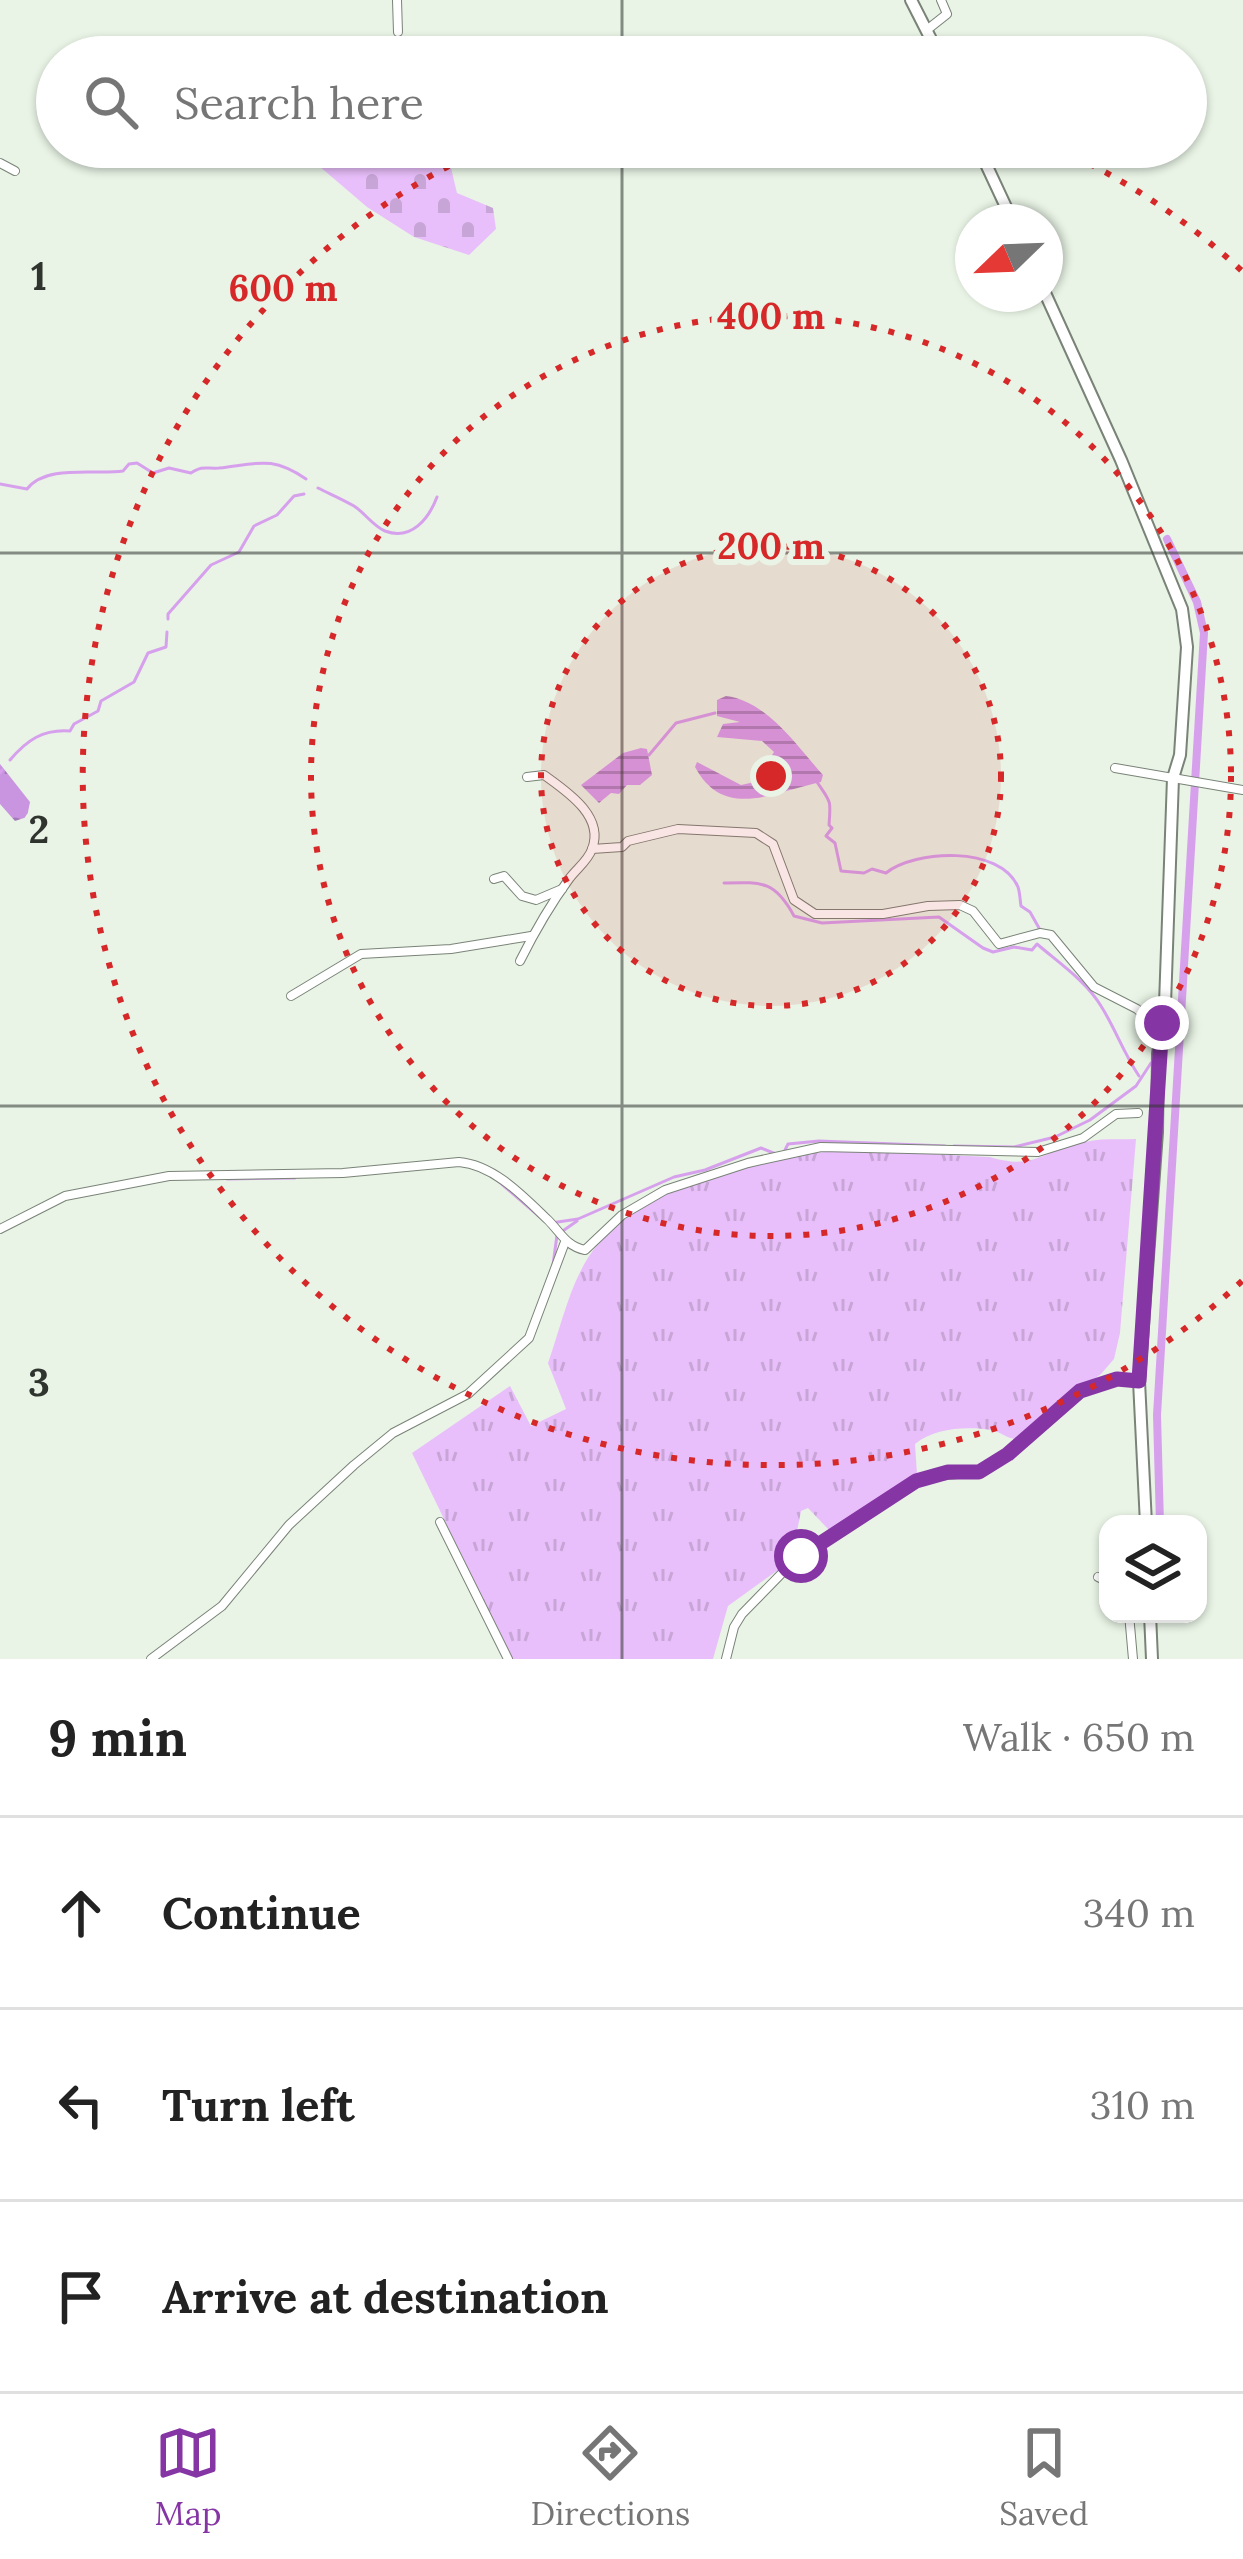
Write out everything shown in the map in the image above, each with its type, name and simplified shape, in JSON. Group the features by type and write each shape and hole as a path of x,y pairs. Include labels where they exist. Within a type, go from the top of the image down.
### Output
{"street":[{"path":"397,0 398,32"},
{"path":"910,0 931,36"},
{"path":"928,29 947,14 941,0"},
{"path":"0,163 15,171"},
{"path":"988,168 1005,204"},
{"path":"1054,312 1182,609 1187,647 1139,1381 1146,1515"},
{"path":"1115,768 1243,790"},
{"path":"520,961 592,849 595,834 584,809 544,775 527,777"},
{"path":"592,849 622,847 628,841 678,829 756,833 773,844 794,900 815,914 883,914 959,905 973,911 999,944 1040,933 1052,935 1094,987 1120,998 1161,1032"},
{"path":"494,879 504,877 522,896 536,900 563,888"},
{"path":"292,996 361,953 451,949 532,936"},
{"path":"1146,1016 1165,1004"},
{"path":"0,1228 65,1196 169,1176 343,1173 459,1162 476,1163 495,1173 550,1222 565,1242 585,1250 622,1215 665,1190 806,1148 1027,1154 1083,1138 1116,1114 1138,1113"},
{"path":"151,1659 222,1606 290,1525 366,1454 393,1432 468,1394 529,1338 565,1242"},
{"path":"727,1659 742,1614 824,1539 916,1481 948,1472 979,1472 1008,1454 1080,1391 1117,1379 1139,1381"},
{"path":"440,1522 508,1659"},
{"path":"1130,1623 1132,1659"},
{"path":"1150,1623 1152,1659"}],"green space":[{"path":"321,168 451,168 457,193 493,208 496,229 469,255 414,237 367,207"},
{"path":"0,764 30,802 27,817 15,821 0,804"},
{"path":"1136,1139 1120,1333 1114,1359 1101,1374 1018,1439 972,1428 941,1431 923,1439 915,1444 917,1474 829,1530 808,1508 801,1511 793,1551 785,1565 728,1606 713,1659 512,1659 412,1453 510,1386 531,1426 566,1409 548,1363 581,1271 598,1244 618,1225 693,1182 779,1158 874,1151 1018,1162 1091,1141"}],"shaded area":[{"path":"726,696 768,715 823,775 821,782 751,798 720,794 707,784 695,767 697,762 741,785 782,776 767,763 774,752 762,741 717,737 723,724 740,722 717,716 717,700"},
{"path":"647,749 652,775 640,785 627,785 599,803 581,785 623,753"}],"waterway":[{"path":"0,484 27,489 46,476 123,471 137,463 153,473 264,463 306,479"},
{"path":"318,488 354,506 381,529 395,533 418,526 437,497"},
{"path":"168,619 211,565 239,552 254,526 277,515 294,496 304,494"},
{"path":"1160,1515 1157,1415 1204,633 1197,602 1167,539"},
{"path":"10,760 36,737 70,731 98,711 101,701 134,682 148,653 166,647 167,632"},
{"path":"649,755 676,723 715,713"},
{"path":"817,782 829,802 832,828 826,836 835,843 841,871 886,873 936,856 976,858 1008,873 1018,887 1021,906 1039,928"},
{"path":"724,883 767,886 781,896 794,916 822,923 939,917 993,952 1014,947 1032,950 1037,944 1095,997 1139,1076"},
{"path":"954,1146 1014,1147 1055,1137 1090,1120 1136,1086 1151,1063"},
{"path":"785,1150 788,1144 819,1141 945,1146"},
{"path":"551,1223 578,1219 674,1177 761,1148 776,1154"},
{"path":"227,1179 295,1178"},
{"path":"497,1180 540,1217"},
{"path":"553,1265 557,1235 577,1221"}],"route":[{"path":"801,1556 916,1481 948,1472 979,1472 1008,1454 1080,1391 1117,1379 1139,1381 1162,1023"}]}
